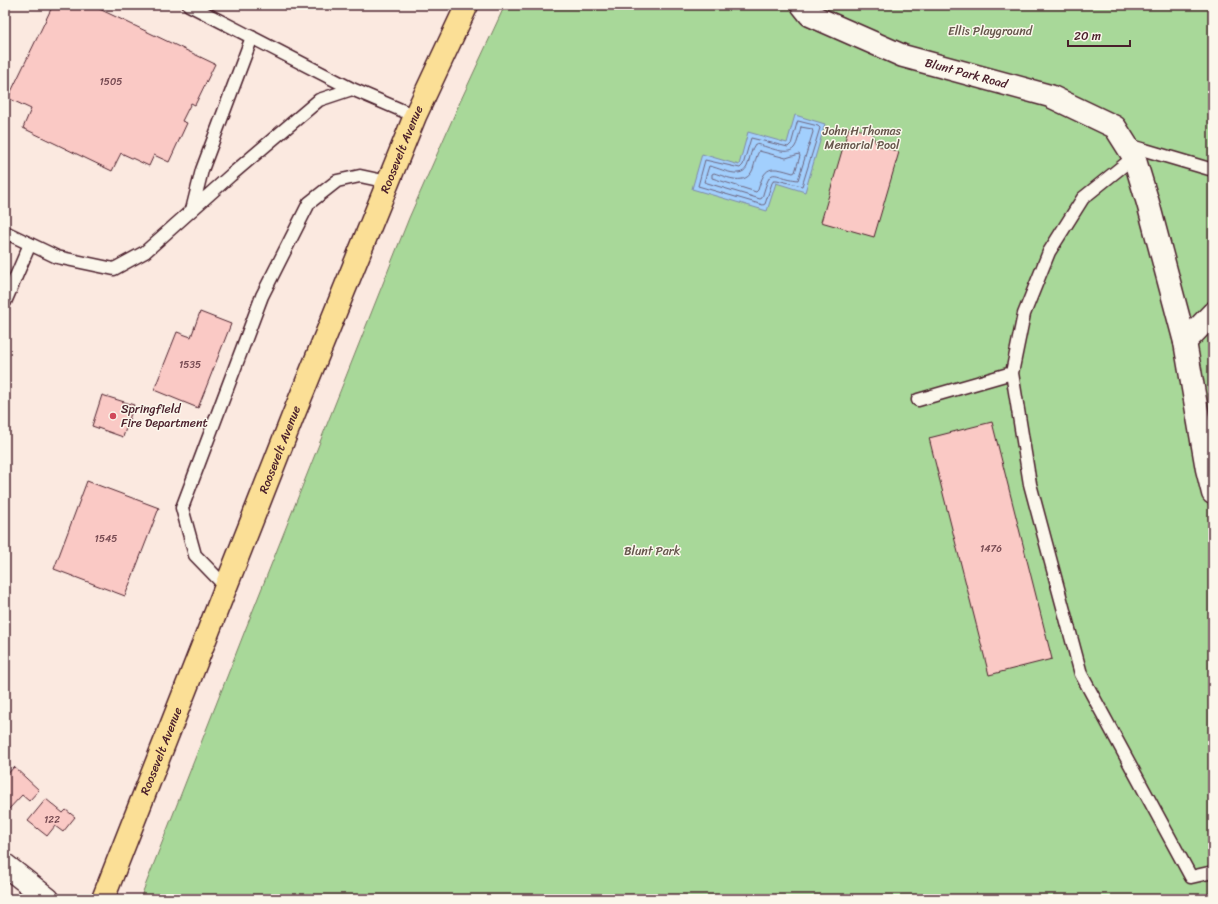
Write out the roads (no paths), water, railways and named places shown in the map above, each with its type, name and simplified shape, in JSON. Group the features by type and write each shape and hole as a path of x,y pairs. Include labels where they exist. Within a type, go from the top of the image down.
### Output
{"main road":[{"name":"Roosevelt Avenue","path":"103,899 293,416 388,182 415,116 467,5"}],"street":[{"name":"Blunt Park Road","path":"802,5 810,15 903,56 1050,96 1115,127 1130,151 1148,203 1185,342 1206,462 1213,493"},
{"path":"1185,342 1213,313"},
{"path":"5,865 48,899"}],"lane":[{"path":"189,5 352,89 415,116"},
{"path":"192,210 202,170 252,37"},
{"path":"5,232 57,257 114,269 146,252 231,175 319,100 352,89"},
{"path":"1213,170 1130,151 1083,198 1049,252 1024,314 1012,373 1030,484 1081,674 1191,877 1213,872"},
{"path":"226,587 195,555 182,508 262,296 309,203 337,181 360,176 388,182"},
{"path":"5,302 30,244"},
{"path":"918,400 1012,373"}],"water":[{"path":"795,115 825,124 805,192 776,183 767,211 692,189 702,154 739,165 748,132 787,143"}],"place":[{"name":"Springfield Fire Department","path":"113,416"}],"park label":[{"name":"Ellis Playground","path":"990,31"},
{"name":"John H Thomas Memorial Pool","path":"862,138"},
{"name":"Blunt Park","path":"652,551"}]}
